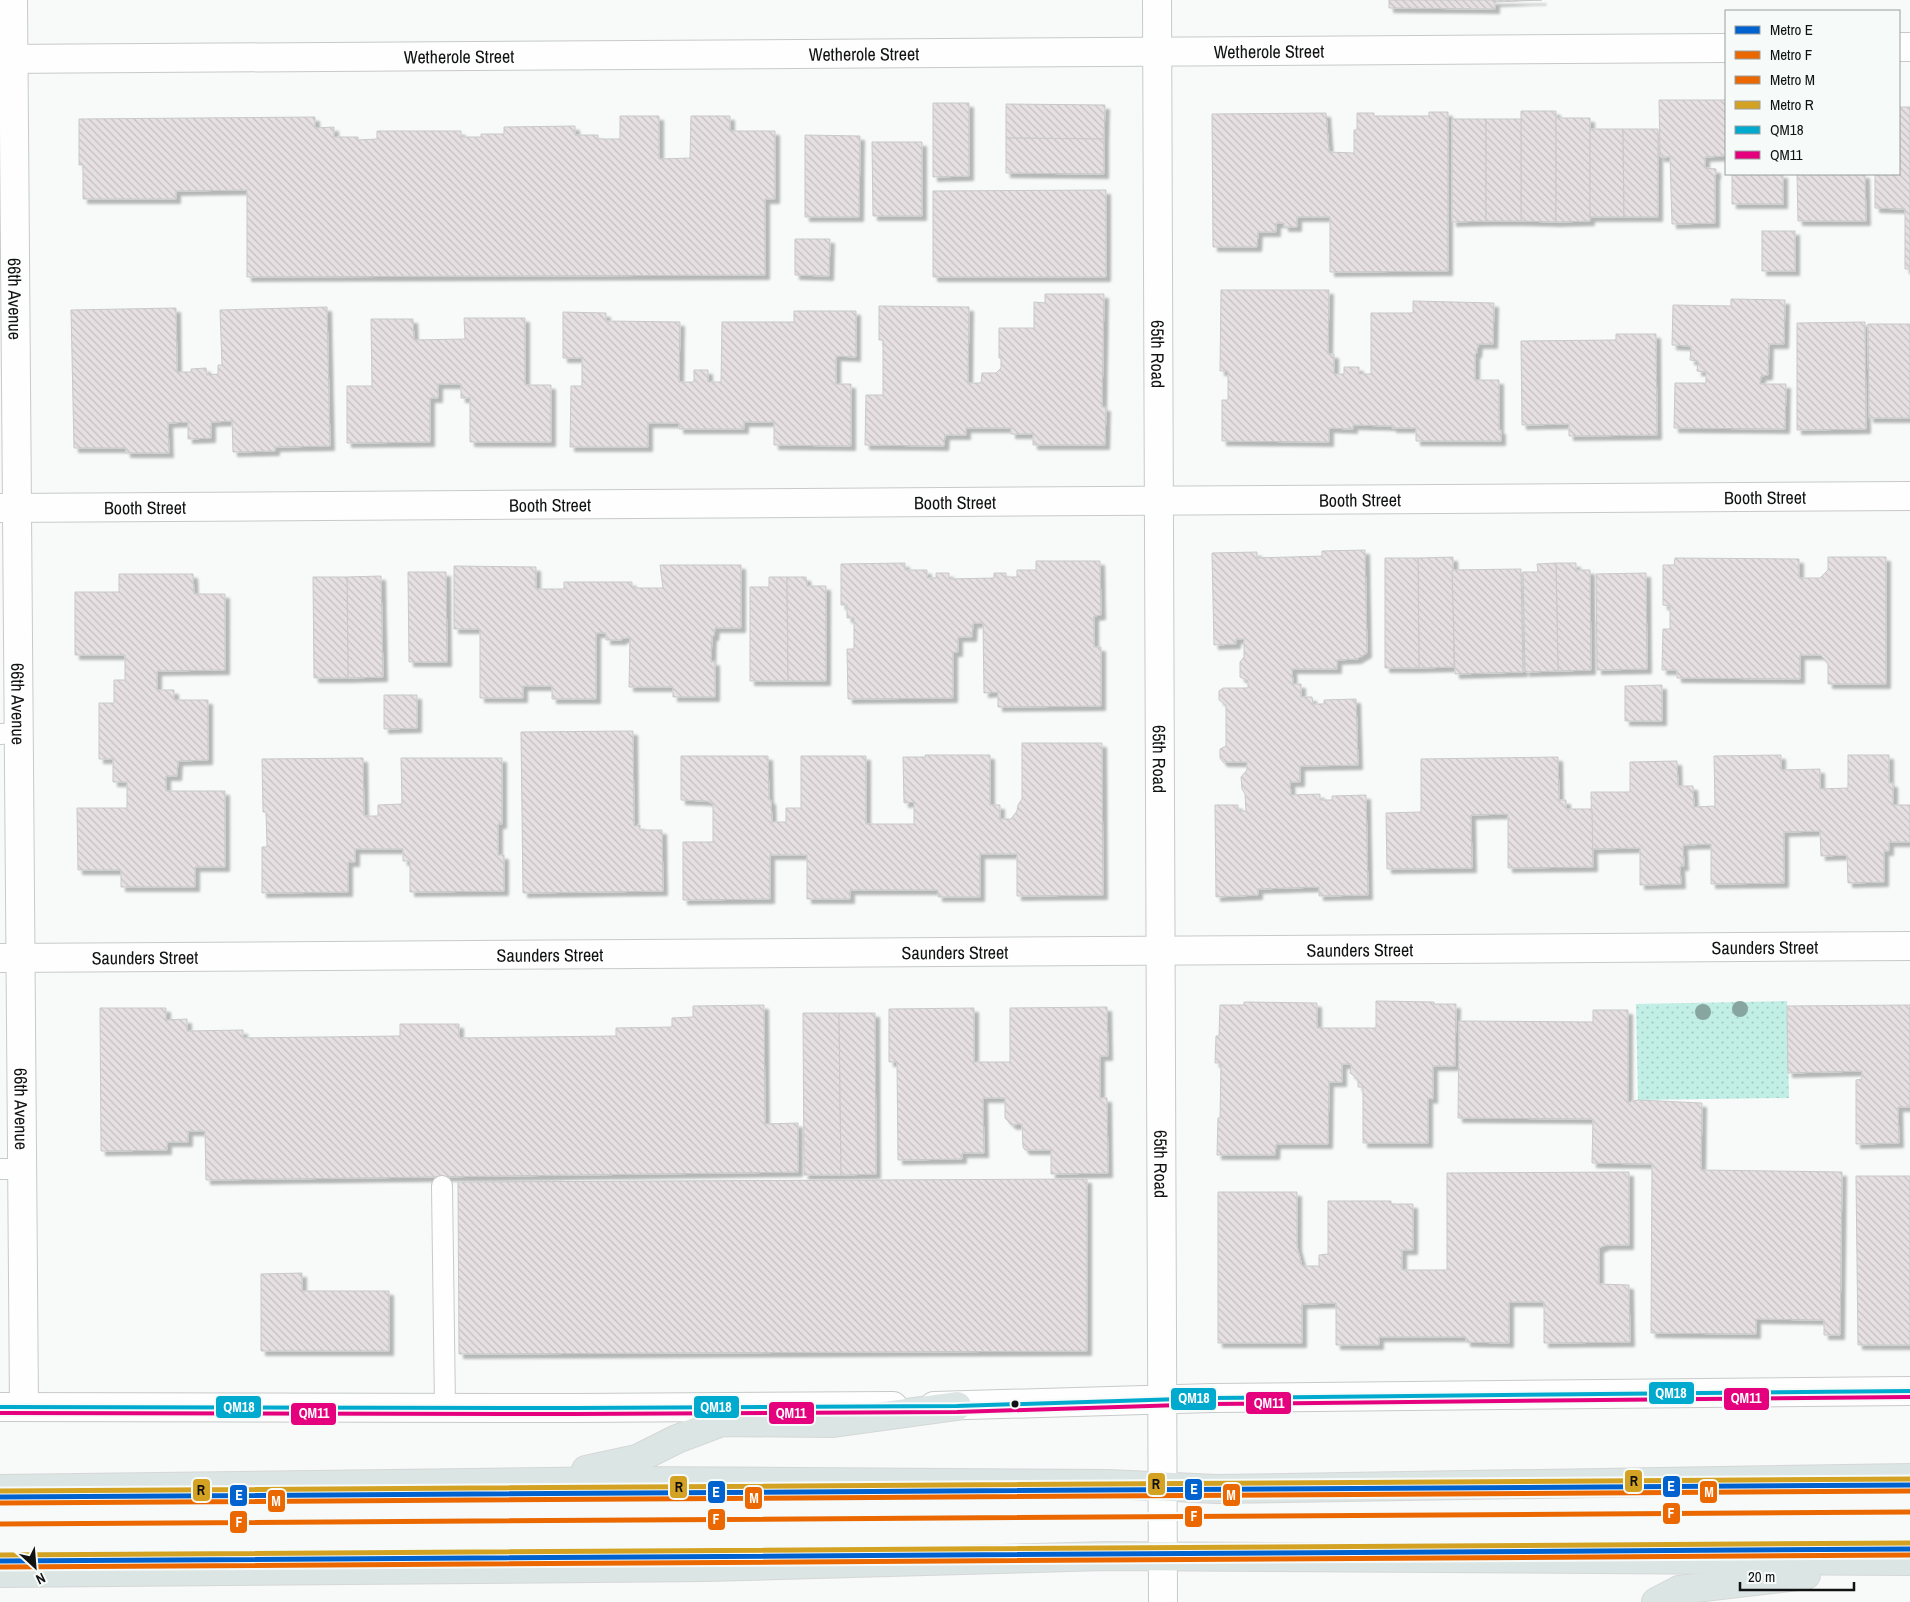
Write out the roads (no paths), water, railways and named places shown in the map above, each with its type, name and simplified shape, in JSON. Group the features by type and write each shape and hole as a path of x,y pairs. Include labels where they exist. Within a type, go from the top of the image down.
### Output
{"main road":[{"path":"522,1483 637,1459 677,1439 722,1422 833,1423 958,1406"},
{"path":"0,1488 635,1481 1108,1484 1217,1489 1910,1478"},
{"path":"0,1573 637,1568 997,1558 1163,1557 1910,1562"},
{"path":"1656,1602 1679,1590 1910,1562"}],"street":[{"name":"66th Avenue","path":"12,1407 7,59 13,0"},
{"name":"65th Road","path":"1157,0 1163,1602"},
{"name":"Wetherole Street","path":"7,59 1725,48"},
{"name":"Booth Street","path":"8,508 1910,496"},
{"name":"Saunders Street","path":"10,958 1910,946"},
{"path":"12,1407 958,1406 1212,1398 1910,1391"}],"lane":[{"path":"442,1186 445,1407"}],"metro line":[{"name":"R","path":"0,1491 1910,1479"},
{"name":"E","path":"0,1497 1910,1485"},
{"name":"M","path":"0,1503 1910,1491"},
{"name":"F","path":"0,1524 1910,1512"},
{"name":"R","path":"0,1555 1910,1543"},
{"name":"E","path":"0,1561 1910,1549"},
{"name":"M","path":"0,1567 1910,1555"}]}
